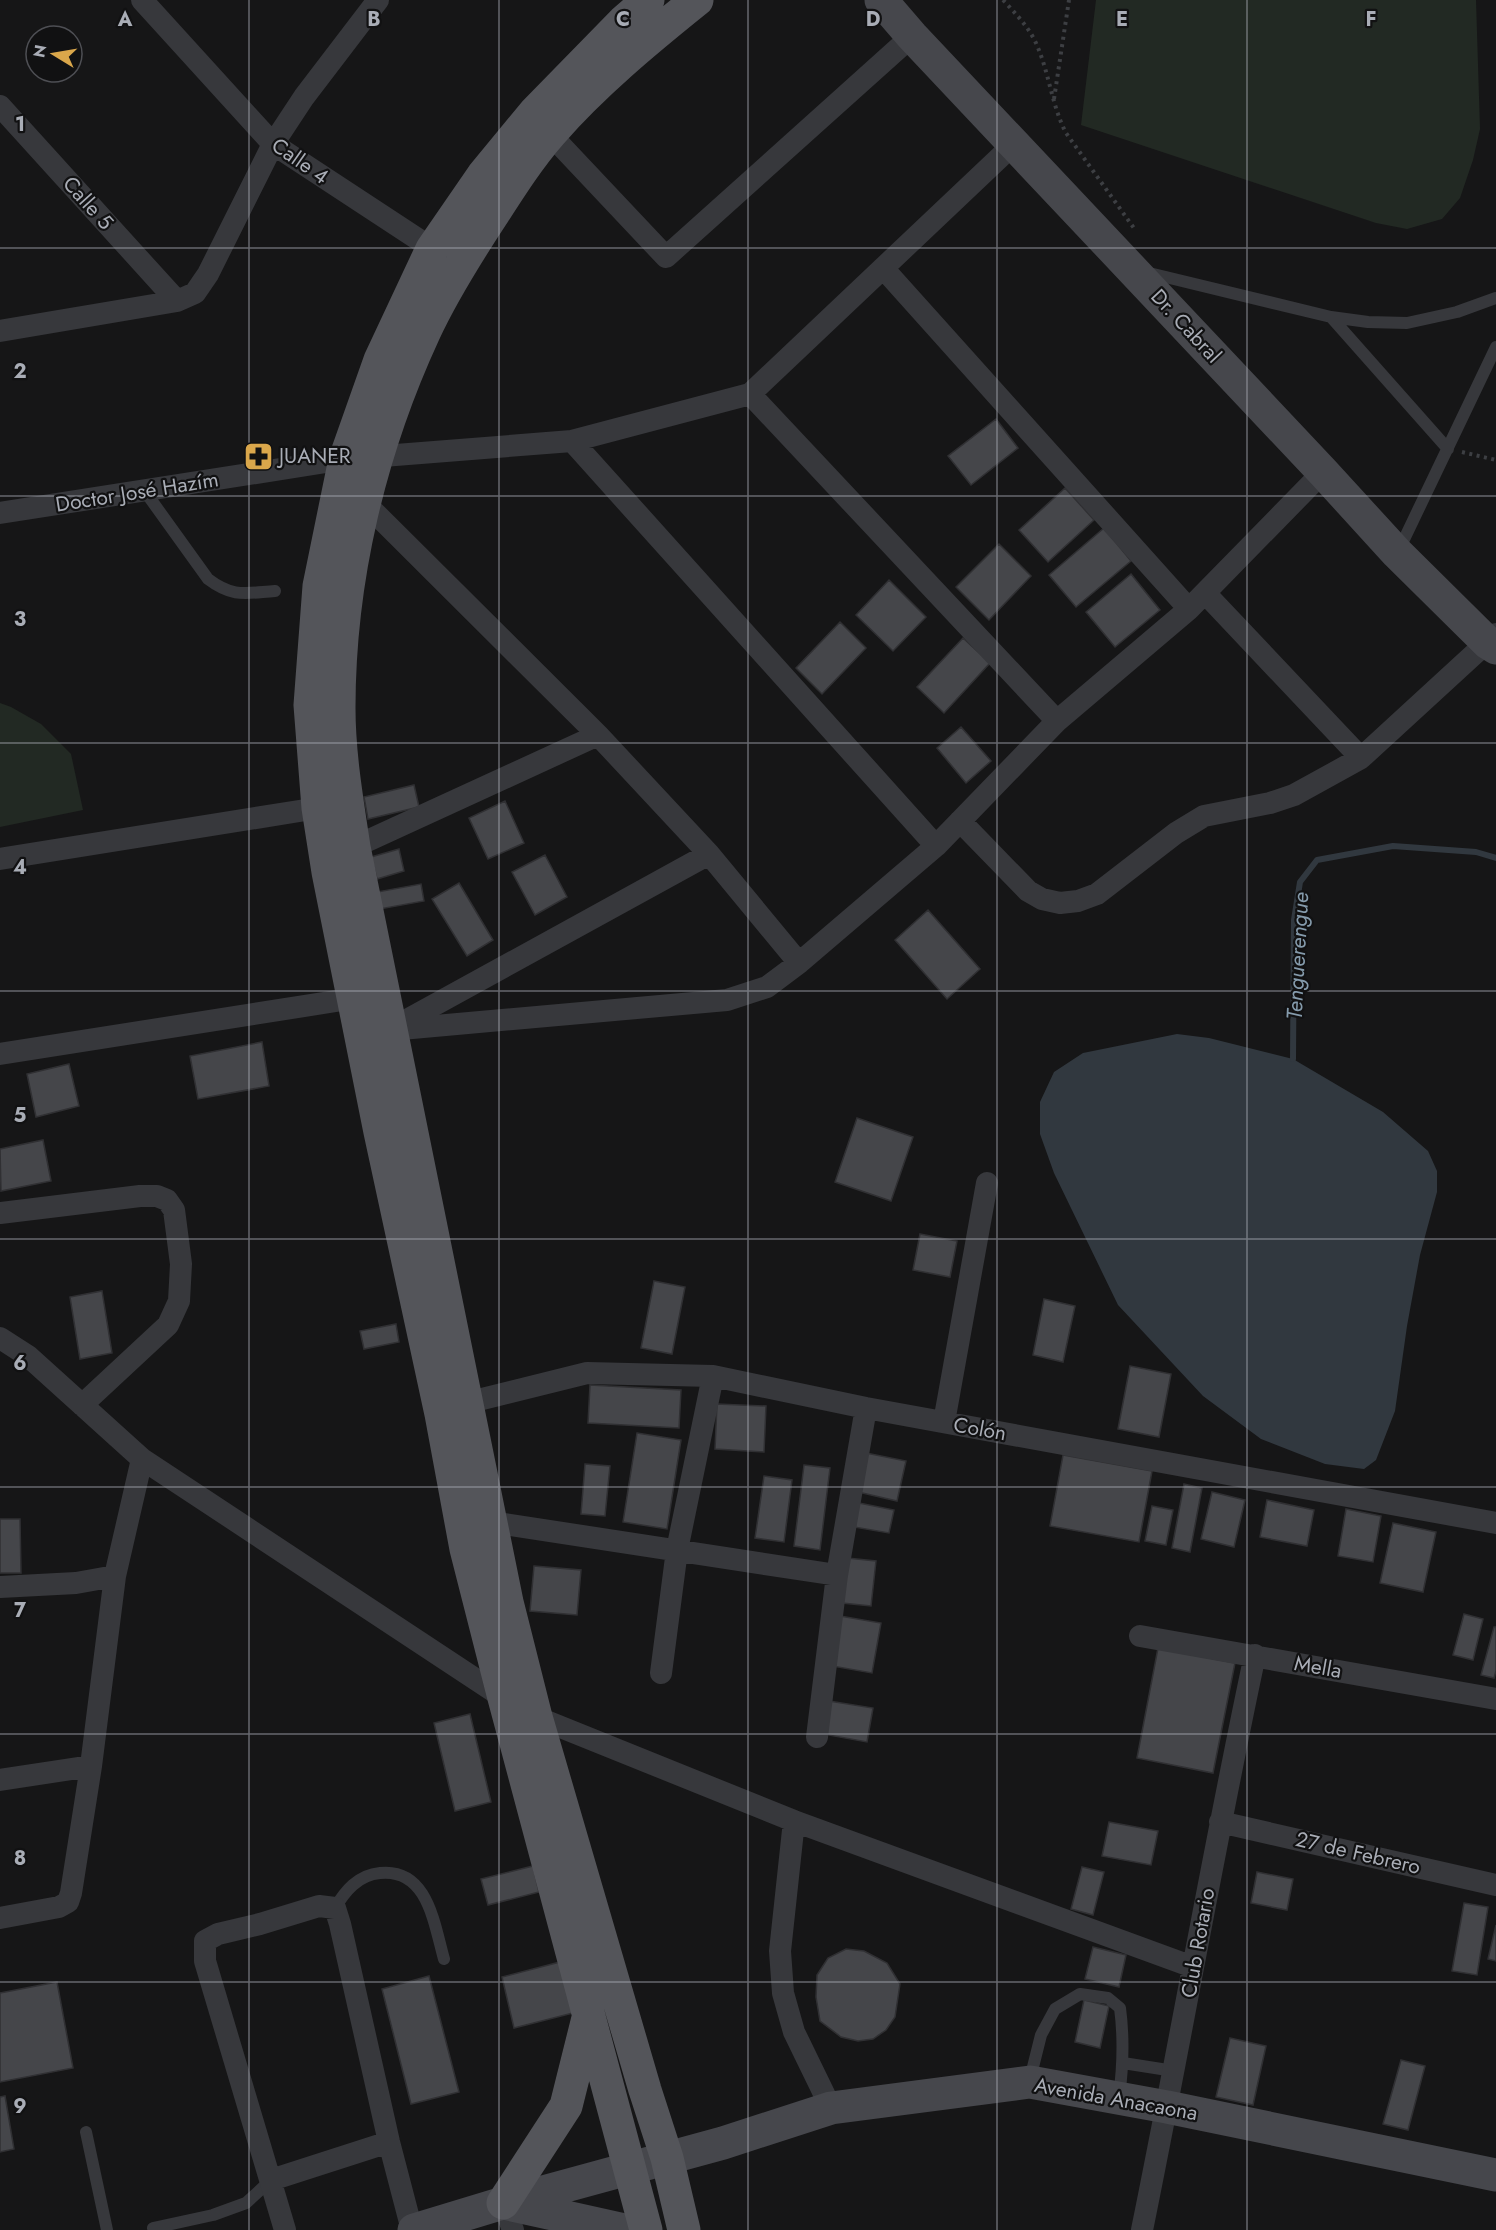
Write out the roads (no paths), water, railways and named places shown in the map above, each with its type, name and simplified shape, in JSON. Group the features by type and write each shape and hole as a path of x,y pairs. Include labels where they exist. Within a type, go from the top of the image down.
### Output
{"main road":[{"path":"646,2230 466,1549 441,1414 380,1132 328,872 318,808 310,705 319,586 361,458 380,360 432,249 483,175 535,112 623,22 648,0"},
{"path":"684,2230 667,2157 645,2090 537,1717 507,1602 354,847 344,783 339,709 341,647 350,568 364,502 361,458 400,389 424,332 459,266 507,193 550,134 592,91 652,36 697,0"},
{"name":"Dr. Cabral","path":"881,0 912,36 1397,553 1493,642"},
{"path":"589,2013 566,2106 508,2216 625,2230"},
{"name":"Avenida Anacaona","path":"413,2230 508,2216 630,2168 723,2143 831,2108 1030,2082 1496,2175"}],"street":[{"name":"Calle 4","path":"142,0 273,144 459,266"},
{"path":"0,331 177,301 195,293 208,274 273,144 304,97 378,0"},
{"path":"550,134 666,257 912,36"},
{"name":"Calle 5","path":"0,106 177,301"},
{"path":"1014,144 750,394 1058,721"},
{"path":"883,268 1197,601 1361,758"},
{"name":"Doctor José Hazím","path":"0,513 361,458 572,441 750,394"},
{"path":"572,441 936,846"},
{"path":"390,1030 727,1000 767,987 800,963 936,846 1058,721 1197,601 1323,472"},
{"path":"364,502 598,735 709,854 800,963"},
{"path":"960,821 1028,891 1042,899 1060,903 1078,901 1096,894 1176,833 1203,816 1294,795 1361,758 1493,642"},
{"path":"354,847 598,735"},
{"path":"0,859 318,808"},
{"path":"390,1030 709,854"},
{"path":"0,1054 355,998"},
{"path":"944,1422 987,1184"},
{"path":"0,1213 140,1196 158,1196 167,1200 174,1210 181,1264 179,1301 168,1325 82,1405"},
{"path":"0,1338 28,1356 142,1459 504,1698 537,1717 794,1821 1193,1967"},
{"name":"Colón","path":"466,1403 586,1372 713,1376 867,1408 1496,1523"},
{"path":"661,1673 678,1550 713,1376"},
{"path":"817,1737 837,1575 867,1408"},
{"path":"0,1918 59,1906 68,1902 91,1766 115,1576 142,1459"},
{"path":"491,1522 837,1575"},
{"path":"0,1587 76,1583 115,1576"},
{"name":"Mella","path":"1140,1636 1496,1700"},
{"name":"Club Rotario","path":"1142,2230 1220,1822 1255,1656"},
{"path":"0,1780 91,1766"},
{"path":"794,1821 780,1951 783,1993 794,2032 831,2108"},
{"name":"27 de Febrero","path":"1220,1822 1496,1885"},
{"path":"285,2230 205,1961 205,1941 218,1934 319,1906 335,1908 359,2001 389,2142 413,2230"},
{"path":"271,2180 389,2142"}],"lane":[{"path":"1132,269 1331,317 1368,322 1407,323 1457,312 1496,298"},
{"path":"1331,317 1448,449"},
{"path":"1397,553 1496,348"},
{"path":"144,490 208,579 223,590 241,594 275,591"},
{"path":"335,1908 346,1890 370,1874 391,1872 413,1880 429,1904 444,1959"},
{"path":"1030,2082 1041,2035 1055,2009 1080,1994 1108,1998 1120,2008 1123,2030 1123,2063 1119,2098"},
{"path":"1123,2063 1174,2071"},
{"path":"86,2132 107,2230"},
{"path":"153,2229 213,2215 246,2203 271,2180"}],"waterway":[{"name":"Tenguerengue","path":"1293,1059 1294,920 1300,882 1317,860 1393,846 1476,852 1496,858"}],"place":[{"name":"JUANER","path":"258,456"}]}
